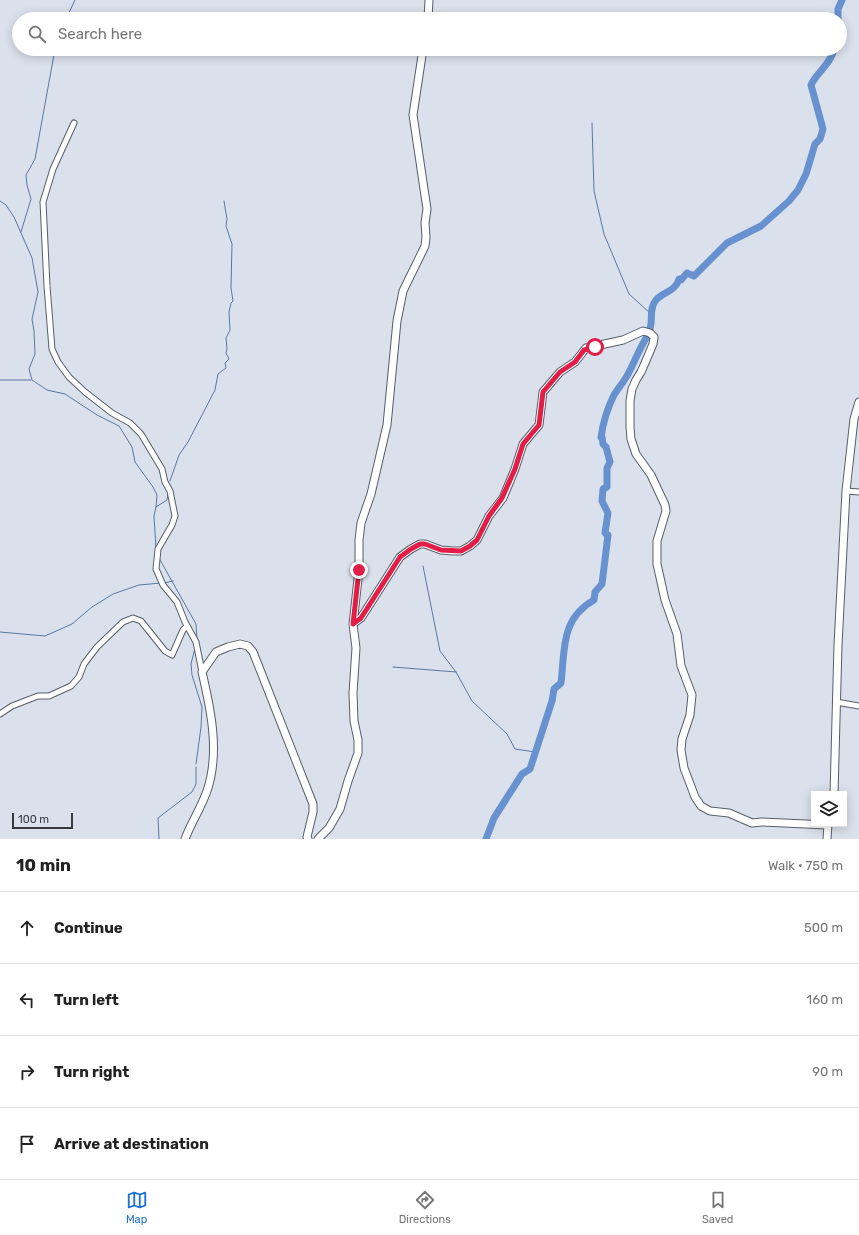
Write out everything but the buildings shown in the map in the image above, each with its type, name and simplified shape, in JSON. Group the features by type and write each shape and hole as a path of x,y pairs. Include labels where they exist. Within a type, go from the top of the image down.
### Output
{"street":[{"path":"428,12 429,0"},
{"path":"318,839 329,828 340,809 358,753 358,740 354,721 353,693 356,648 353,624 359,570 359,540 361,523 372,494 387,424 397,321 403,291 425,246 426,237 425,223 427,209 413,115 422,56"},
{"path":"74,123 53,169 44,202 51,341 53,354 66,374 81,389 112,413 130,423 141,434 162,469 165,482 170,491 175,516 172,525 160,545 156,569 163,585 177,602 187,626 196,642 210,708 214,756 207,792 185,839"},
{"path":"353,624 361,618 400,557 411,549 420,544 425,544 441,550 461,551 477,540 489,516 502,498 515,469 523,444 539,425 543,392 560,372 575,362 586,348 619,342 643,331 650,333 654,337 653,344 632,389 630,401 630,427 631,439 636,454 651,475 665,504 666,511 657,540 657,564 667,605 677,634 681,666 692,695 690,715 682,739 681,750 684,768 698,802 710,811 729,813 752,823 762,822 811,824"},
{"path":"834,791 838,645 846,491 854,419 859,402"},
{"path":"846,491 859,492"},
{"path":"0,714 12,706 38,696 49,696 71,686 79,677 88,658 123,622 137,618 164,651 172,655 183,630 187,626"},
{"path":"202,672 216,652 228,647 240,644 248,646 253,652 312,804 313,812 307,837 308,839"},
{"path":"836,702 859,706"},
{"path":"826,839 828,827"}],"waterway":[{"path":"69,12 75,0"},
{"path":"838,12 842,0"},
{"path":"21,232 31,199 26,175 35,159 54,56"},
{"path":"649,331 652,307 656,300 672,289 679,279 681,280 687,273 694,276 727,243 761,226 789,201 798,190 806,174 815,144 820,139 823,129 811,85 831,56"},
{"path":"592,123 594,191 604,234 629,294 650,313"},
{"path":"0,201 6,205 14,217 32,258 38,292 32,319 35,354 29,369 32,380 47,390 65,394 97,415 119,426 132,447 135,462 157,495 156,507"},
{"path":"170,481 179,455 188,442 215,390 218,374 226,368 225,363 229,359 226,353 226,338 230,330 229,312 233,301 231,288 232,244 226,226 227,219 224,201"},
{"path":"486,839 494,818 522,774 530,769 552,701 554,689 561,683 564,648 570,626 575,616 594,600 595,592 602,584 608,535 605,533 608,513 602,501 603,489 607,487 607,468 610,462 606,447 603,444 601,437 606,415 614,395 626,377 648,335"},
{"path":"0,380 31,380"},
{"path":"156,548 154,516 156,507 167,500 168,492"},
{"path":"159,558 196,624 197,638"},
{"path":"423,566 440,651 456,672 472,701 507,734 515,749 535,752"},
{"path":"164,583 173,581"},
{"path":"0,632 45,636 72,624 92,607 113,594 139,585 161,583"},
{"path":"195,648 191,664 192,675 202,707 196,764"},
{"path":"393,667 456,672"},
{"path":"159,839 158,818 192,792 196,784 196,767"}],"route":[{"path":"359,570 353,624 361,618 400,557 411,549 420,544 425,544 441,550 461,551 477,540 489,516 502,498 515,469 523,444 539,425 543,392 550,382 560,372 575,362 586,348 595,347"}]}
